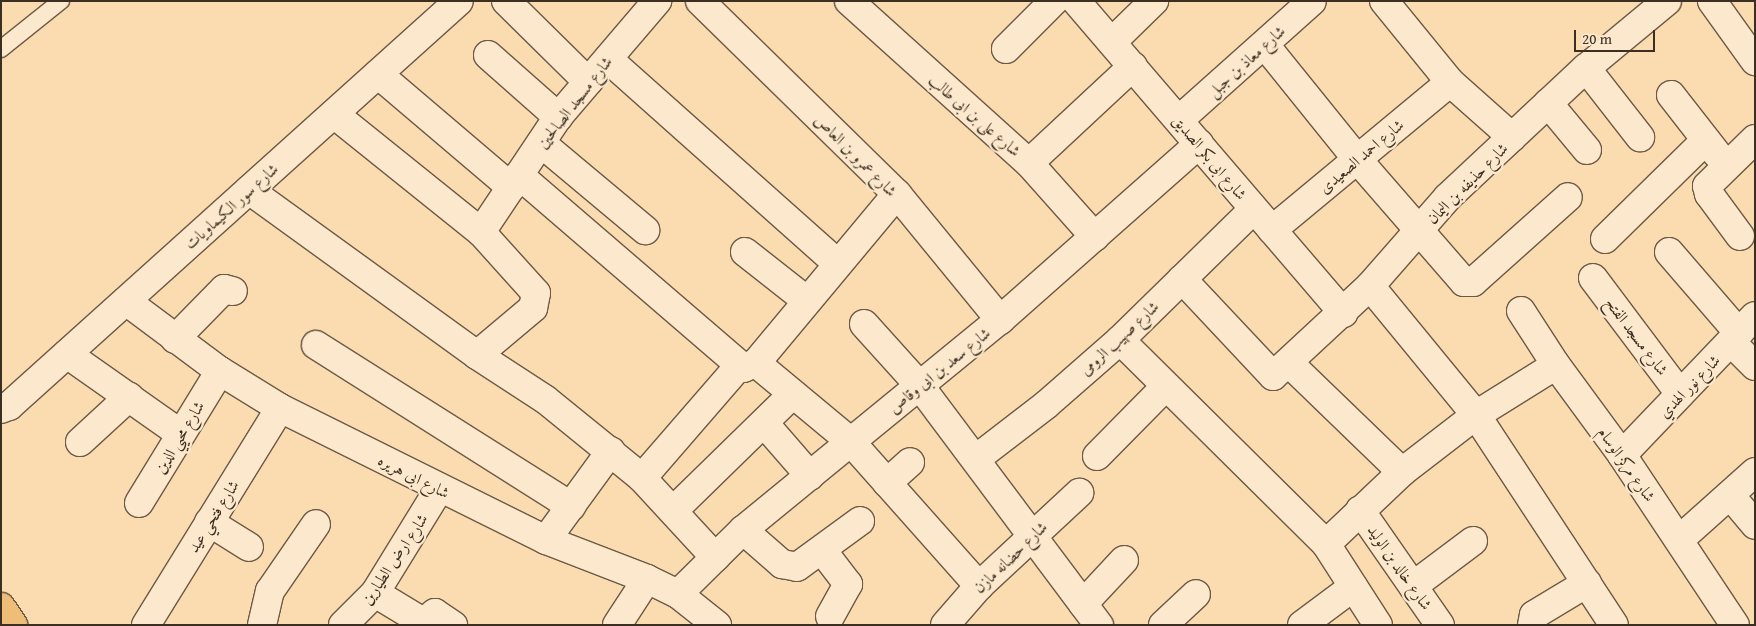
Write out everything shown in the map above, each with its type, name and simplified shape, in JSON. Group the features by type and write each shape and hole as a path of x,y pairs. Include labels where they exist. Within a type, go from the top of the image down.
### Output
{"main road":[{"path":"1,607 13,625"}],"street":[{"name":"شارع سور الكيماويات","path":"1,409 9,406 458,1"},
{"path":"506,1 588,82"},
{"name":"شارع مسجد الصالحين","path":"480,232 558,117 657,1"},
{"name":"شارع عمرو بن العاص","path":"700,1 897,194 1000,320"},
{"name":"شارع على بن ابى طالب","path":"849,1 1029,163 1095,237"},
{"path":"1006,49 1054,1"},
{"name":"شارع ابى بكر الصديق","path":"1076,1 1343,313"},
{"path":"1112,42 1154,1"},
{"name":"شارع معاذ بن جبل","path":"1178,120 1265,45 1312,1"},
{"path":"1384,1 1450,82 1512,137"},
{"name":"شارع حذيفه بن اليمان","path":"1282,369 1370,286 1421,232 1448,197 1586,68 1667,1"},
{"path":"1712,1 1755,62"},
{"path":"1265,45 1357,159 1468,283 1568,197"},
{"path":"488,55 558,117"},
{"path":"608,59 837,263"},
{"path":"1029,163 1133,66"},
{"path":"1586,68 1640,136"},
{"path":"378,74 748,365 794,394 851,442 979,586"},
{"name":"شارع احمد الصعيدى","path":"1272,230 1450,82"},
{"path":"1671,95 1726,166"},
{"path":"1548,103 1587,150"},
{"path":"334,114 480,232 532,286 537,301 533,308 477,355"},
{"path":"1740,236 1707,190 1709,182 1755,139"},
{"path":"1605,239 1706,140"},
{"path":"541,143 645,230"},
{"name":"شارع سعد بن ابى وقاص","path":"678,594 743,530 1000,320 1199,144"},
{"path":"249,190 477,355 546,400 611,451 674,510 716,557"},
{"path":"642,478 748,365 897,194"},
{"name":"شارع صهيب الرومى","path":"976,458 1047,404 1120,340 1254,209"},
{"path":"745,252 806,300"},
{"path":"1669,252 1741,330 1755,366"},
{"name":"شارع مسجد الفتح","path":"1593,278 1680,394"},
{"path":"1182,279 1270,375 1282,369 1402,472"},
{"path":"1370,286 1476,415 1614,625"},
{"path":"175,339 224,288 233,291"},
{"name":"شارع ابى هريره","path":"126,301 220,371 280,408 439,490 546,540 647,579 678,594 716,625"},
{"name":"شارع مركز الوسام","path":"1521,311 1556,365 1622,454 1732,622"},
{"path":"864,324 920,386 976,458 1091,614 1124,560"},
{"name":"شارع نور الهدي","path":"1622,454 1741,330"},
{"path":"1120,340 1326,544 1378,625"},
{"path":"316,345 571,506"},
{"path":"67,354 181,434"},
{"path":"1326,544 1402,472 1476,415 1556,365"},
{"name":"شارع محيي الدين","path":"139,503 220,371"},
{"path":"1097,456 1166,386"},
{"path":"674,510 794,394"},
{"path":"80,442 129,397"},
{"name":"شارع فتحي عيد","path":"146,625 280,408"},
{"path":"764,423 810,476"},
{"path":"546,540 611,451"},
{"path":"887,483 910,462"},
{"path":"1679,540 1755,472"},
{"name":"شارع ارض الطيارين","path":"343,625 375,593 439,490"},
{"name":"شارع حضانه مازن","path":"945,625 979,586 1079,493"},
{"path":"1730,494 1755,525"},
{"name":"شارع خالد بن الوليد","path":"1360,510 1440,625"},
{"path":"743,530 789,567 804,565 860,521"},
{"path":"209,522 249,547"},
{"path":"262,625 270,591 316,524"},
{"path":"1413,586 1474,541"},
{"path":"822,550 848,584 830,616"},
{"path":"618,625 647,579"},
{"path":"1532,625 1534,615 1587,582"},
{"path":"1302,625 1353,587"},
{"path":"375,593 421,623 435,613 453,625"},
{"path":"1163,625 1196,594"}],"lane":[{"path":"1,49 61,1"}]}
